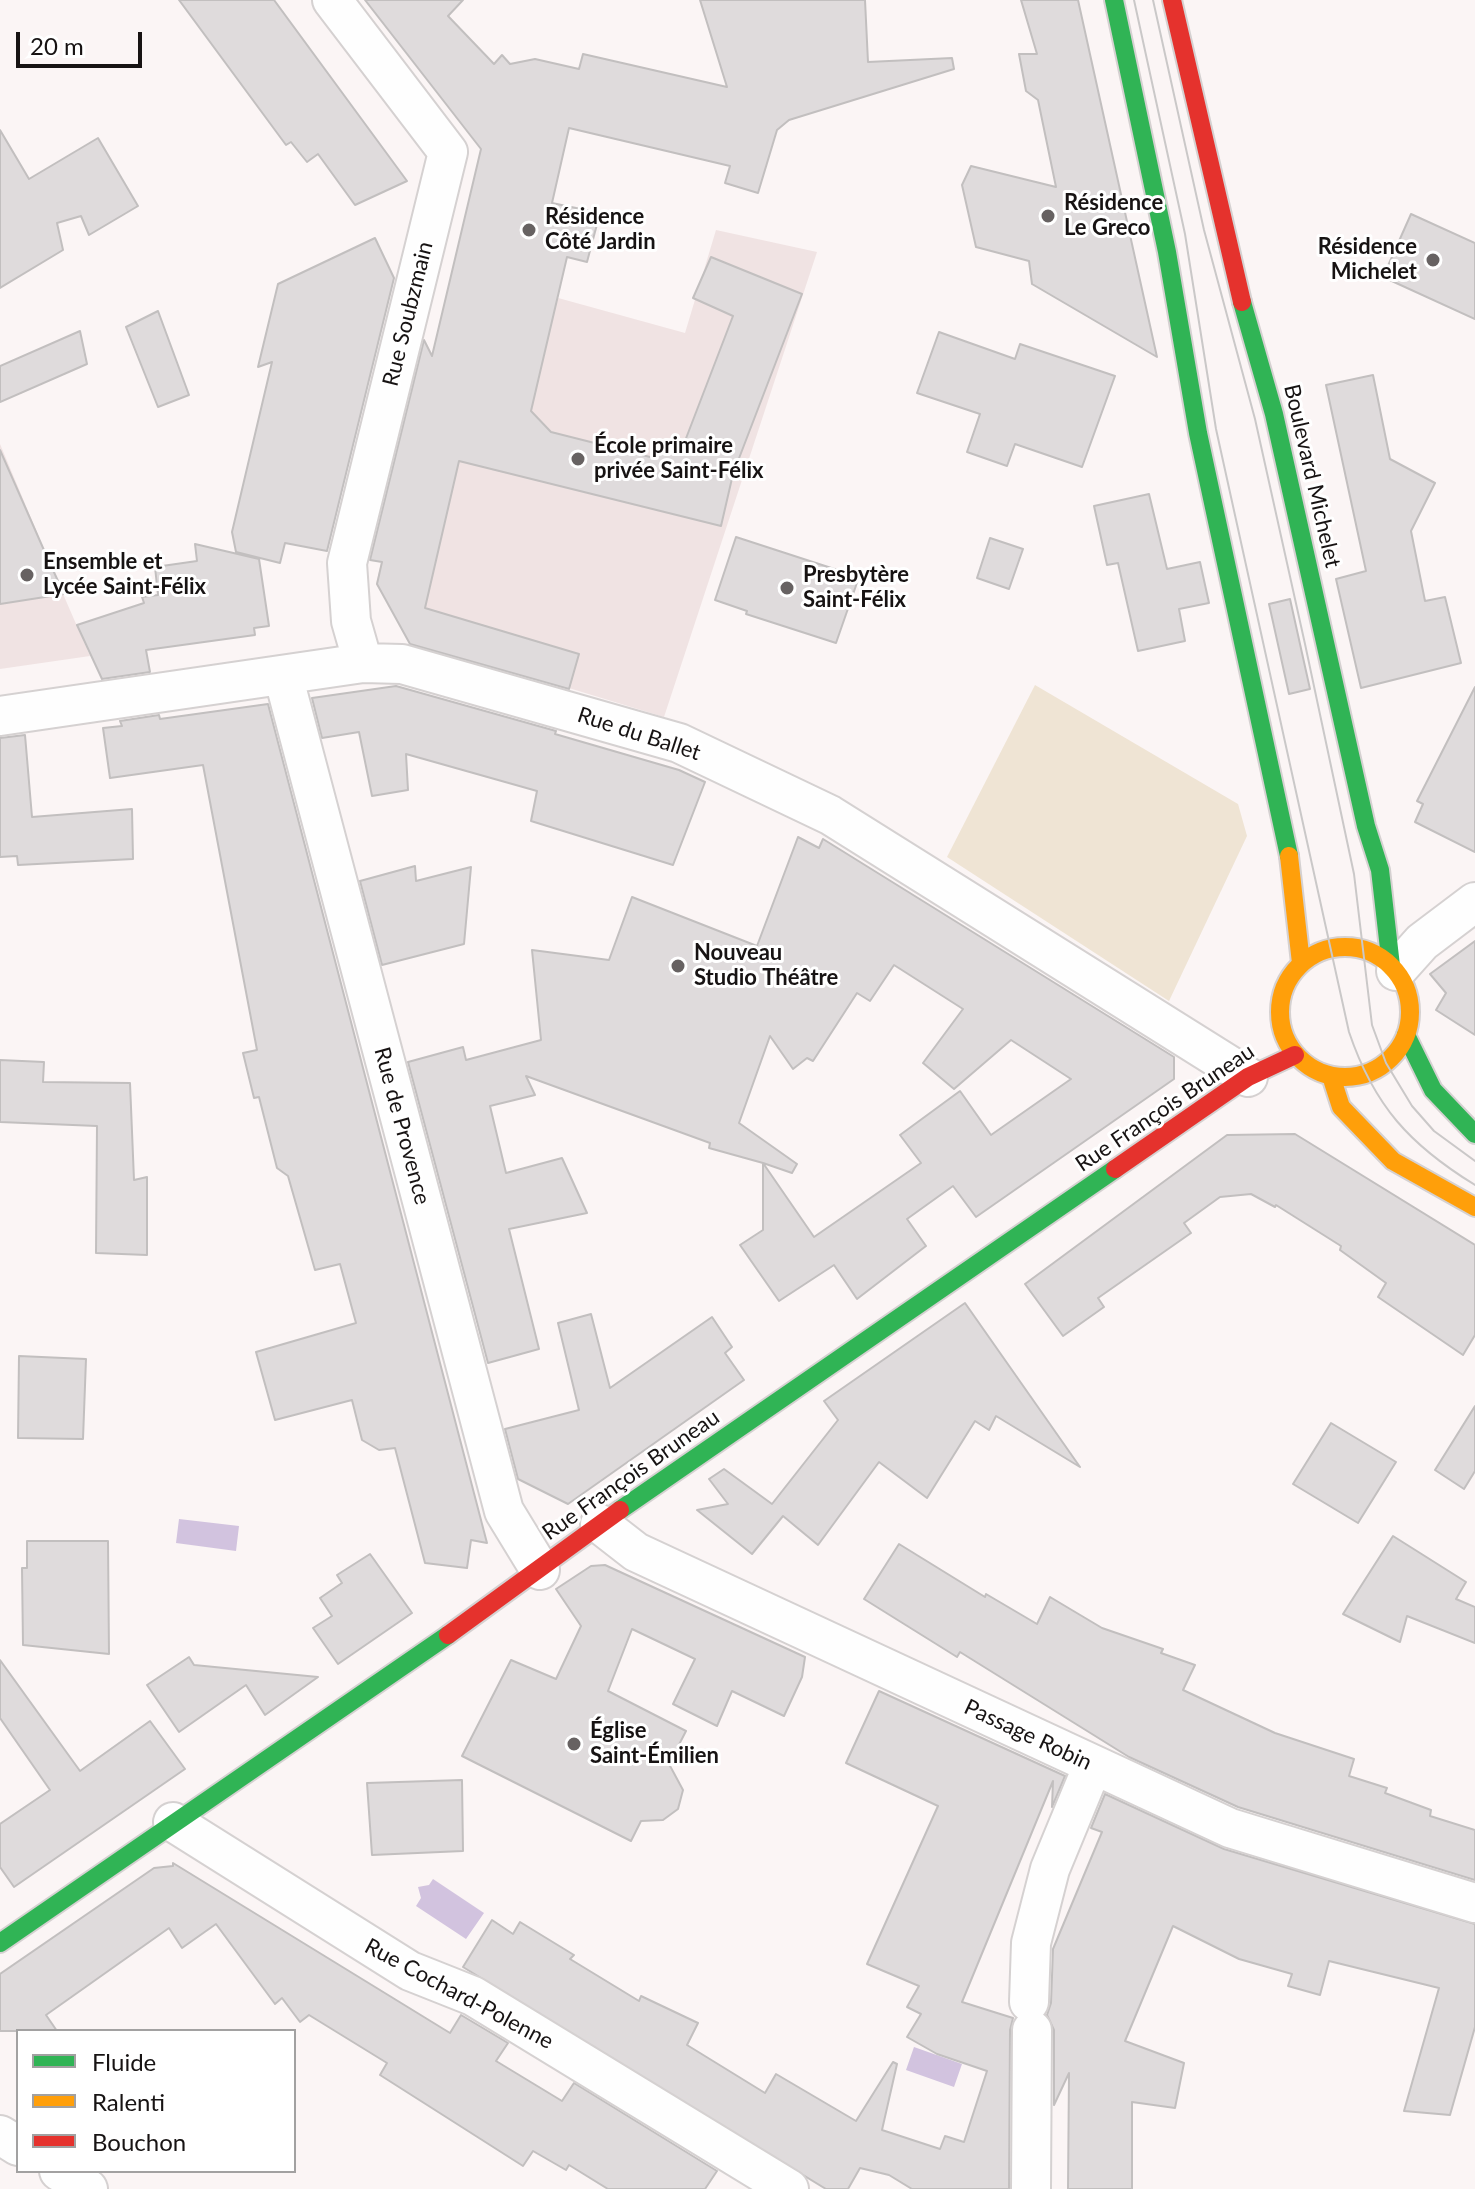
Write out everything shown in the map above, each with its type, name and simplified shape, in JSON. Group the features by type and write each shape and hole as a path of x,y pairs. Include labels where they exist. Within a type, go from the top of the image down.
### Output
{"street":[{"name":"Rue Soubzmain","path":"332,0 448,152 347,563 351,621 363,663"},
{"path":"1114,0 1167,252 1198,433 1288,846 1301,963"},
{"name":"Boulevard Michelet","path":"1172,0 1240,293 1274,414 1366,826 1380,870 1394,968"},
{"name":"Rue du Ballet","path":"0,716 363,663 402,664 679,743 830,815 1248,1077"},
{"name":"Rue de Provence","path":"283,675 504,1511 540,1570"},
{"path":"1394,968 1422,942 1475,902"},
{"path":"1347,947 1369,951 1394,968 1409,997 1410,1016 1406,1035 1394,1055 1379,1068 1354,1077 1331,1076 1311,1068 1295,1055 1281,1029 1280,1001 1291,974 1301,963 1319,952 1347,947"},
{"path":"1406,1035 1428,1087 1442,1106 1475,1134"},
{"name":"Rue François Bruneau","path":"0,1943 1248,1077 1295,1055"},
{"path":"1331,1076 1341,1107 1393,1161 1475,1207"},
{"name":"Passage Robin","path":"600,1524 636,1552 1253,1837 1475,1903"},
{"path":"1031,2189 1031,1943 1050,1869 1093,1765"},
{"name":"Rue Cochard-Polenne","path":"173,1822 410,1971 473,1996 789,2189"},
{"path":"62,2173 88,2189"}],"shaded area":[{"name":"École primaire privée Saint-Félix","path":"716,230 817,252 664,717 408,639 376,584 453,269 685,333"},
{"name":"Ensemble et Lycée Saint-Félix","path":"0,444 63,594 90,656 0,669"},
{"path":"1035,685 1238,804 1247,836 1169,1001 947,857"},
{"path":"179,1519 239,1526 236,1551 176,1543"},
{"path":"433,1879 484,1913 466,1939 416,1906 421,1898 418,1887 429,1885"},
{"path":"914,2047 962,2064 954,2087 906,2070"}],"building":[{"path":"179,0 274,0 407,181 355,205 318,154 307,162 291,142 286,145"},
{"path":"365,0 463,0 448,16 494,64 502,55 510,64 535,59 579,69 583,54 727,87 700,0 865,0 868,62 952,58 954,69 789,120 777,130 758,193 725,183 730,166 569,128 552,203 600,213 587,262 567,257 531,411 551,432 654,458 656,447 680,454 733,316 693,298 711,257 802,294 733,474 721,526 459,461 425,608 579,654 569,689 410,644 377,584 382,562 370,560 424,340 432,356 481,149"},
{"name":"Résidence Le Greco","path":"1021,0 1078,0 1157,357 1032,284 1029,261 976,247 962,185 971,166 1056,187 1038,100 1026,91 1019,54 1037,54"},
{"path":"0,130 29,179 98,138 138,206 89,235 81,216 57,223 63,250 0,288"},
{"name":"Résidence Michelet","path":"1411,214 1475,243 1475,319 1383,277"},
{"path":"375,238 394,278 327,551 285,543 280,563 236,552 232,532 272,362 258,367 278,284"},
{"path":"158,311 189,395 158,407 126,327"},
{"path":"80,331 87,364 0,402 0,366"},
{"path":"939,332 1015,359 1020,344 1115,376 1082,467 1015,444 1007,466 967,452 980,414 917,393"},
{"path":"1373,375 1390,459 1435,483 1411,531 1425,601 1445,597 1461,663 1361,688 1336,579 1366,571 1326,385"},
{"path":"0,450 47,557 64,594 0,604"},
{"path":"1149,494 1167,569 1200,562 1209,603 1179,609 1185,641 1138,651 1118,563 1107,565 1094,506"},
{"name":"Presbytère Saint-Félix","path":"736,537 859,577 836,643 746,614 747,611 715,600"},
{"path":"990,538 1023,549 1009,589 977,578"},
{"path":"195,544 259,559 269,626 254,628 255,635 146,650 150,672 102,679 77,625 144,603 142,597 158,595 155,567 197,561"},
{"path":"1290,599 1310,689 1289,694 1269,604"},
{"path":"396,686 556,731 555,734 679,770 705,782 673,865 531,821 537,791 406,754 408,790 372,796 359,732 322,738 312,698"},
{"path":"1475,687 1475,852 1415,822 1423,804 1417,801"},
{"path":"268,704 487,1543 471,1540 467,1568 425,1563 395,1448 379,1450 362,1440 352,1400 275,1420 256,1352 356,1323 340,1264 315,1270 288,1176 277,1168 259,1097 254,1098 243,1053 257,1050 203,765 110,778 103,728 122,726 120,721 159,715 160,719"},
{"path":"25,735 32,817 132,809 133,859 18,865 17,856 0,857 0,738"},
{"path":"798,837 819,848 823,839 1174,1057 1174,1079 976,1217 953,1186 907,1219 926,1246 857,1299 834,1265 779,1301 740,1245 763,1230 763,1163 709,1148 710,1143 526,1076 535,1095 490,1106 506,1173 562,1158 587,1213 509,1229 539,1349 488,1363 408,1062 463,1047 466,1060 541,1040 532,950 609,960 632,897 757,946","holes":["894,965 963,1009 923,1063 954,1089 1011,1040 1071,1079 991,1135 960,1091 900,1135 921,1163 814,1237 763,1163 792,1173 797,1164 739,1123 770,1036 793,1069 807,1058 813,1061 857,993 870,1001"]},
{"path":"415,866 416,881 471,867 464,944 382,965 360,881"},
{"path":"1475,941 1475,1035 1436,1010 1446,993 1430,974"},
{"path":"0,1060 44,1062 43,1082 130,1083 134,1180 147,1177 147,1255 96,1253 97,1126 0,1122"},
{"path":"1295,1134 1475,1245 1475,1335 1463,1355 1378,1297 1386,1283 1340,1250 1341,1246 1276,1205 1251,1194 1220,1197 1184,1223 1191,1233 1098,1298 1104,1307 1063,1336 1025,1284 1227,1135"},
{"path":"965,1303 1080,1467 996,1416 989,1430 975,1421 927,1498 879,1462 818,1545 783,1516 752,1554 697,1510 728,1504 709,1479 724,1469 772,1504 838,1420 824,1401"},
{"path":"591,1314 610,1388 712,1317 732,1347 725,1353 744,1380 568,1504 518,1479 505,1429 579,1410 558,1323"},
{"path":"19,1356 86,1359 83,1439 18,1438"},
{"path":"1475,1406 1475,1471 1464,1489 1435,1470"},
{"path":"1331,1423 1396,1462 1358,1523 1293,1484"},
{"path":"1393,1536 1466,1582 1456,1599 1475,1607 1475,1643 1407,1616 1400,1642 1343,1614"},
{"path":"27,1541 108,1541 109,1654 23,1645 22,1568 27,1568"},
{"path":"899,1544 985,1597 986,1594 1037,1624 1050,1597 1102,1628 1163,1649 1161,1653 1195,1665 1183,1690 1275,1733 1354,1759 1349,1776 1387,1788 1385,1793 1431,1810 1430,1816 1475,1830 1475,1880 1238,1807 1129,1757 960,1652 957,1657 864,1599"},
{"path":"370,1554 412,1613 338,1664 313,1628 332,1616 320,1598 342,1583 337,1575"},
{"path":"605,1565 805,1657 802,1677 784,1716 732,1691 717,1726 673,1704 695,1659 632,1629 608,1691 686,1731 669,1764 683,1790 678,1809 663,1820 641,1821 631,1841 462,1756 511,1660 556,1679 581,1626 556,1589 591,1566"},
{"path":"189,1657 194,1665 318,1677 265,1715 246,1685 179,1732 147,1685"},
{"path":"0,1660 80,1771 150,1721 185,1769 14,1887 0,1867 0,1824 50,1790 0,1718"},
{"path":"879,1691 1065,1776 1052,1807 1053,1781 962,2002 1013,2018 1010,2030 1009,2189 912,2189 889,2175 860,2168 848,2189 826,2189 463,1967 492,1920 513,1934 520,1922 574,1955 570,1959 639,2001 641,1996 698,2023 687,2045 765,2093 776,2074 856,2121 893,2062 897,2064 882,2130 940,2149 945,2136 964,2142 987,2071 937,2054 907,2037 921,2014 907,2007 919,1986 867,1964 938,1806 846,1763"},
{"path":"462,1780 463,1851 372,1855 367,1783"},
{"path":"1105,1794 1224,1849 1475,1924 1475,2027 1450,2115 1404,2111 1439,1988 1329,1961 1320,1995 1288,1986 1292,1974 1239,1959 1173,1926 1125,2041 1184,2063 1175,2108 1132,2102 1132,2189 1068,2189 1069,2073 1054,2105 1054,2030 1047,2015 1051,2003 1053,1949 1102,1832 1091,1828"},
{"path":"173,1863 450,2033 461,2015 508,2043 496,2061 562,2101 574,2083 717,2171 705,2189 608,2189 569,2165 566,2170 533,2151 523,2166 380,2075 387,2063 309,2015 300,2022 282,1998 275,2004 216,1924 182,1948 169,1928 46,2015 56,2029 0,2031 0,1974 154,1868 173,1866"}],"tram line":[{"path":"1134,0 1185,234 1216,429 1349,1032 1370,1082 1397,1121 1431,1155 1475,1185"},
{"path":"1153,0 1204,230 1255,419 1305,644 1354,874 1372,1025 1386,1063 1412,1106 1434,1131 1475,1161"}],"traffic: fast":[{"path":"1114,0 1167,252 1198,433 1289,856"},
{"path":"1242,302 1274,414 1366,826 1380,870 1391,966"},
{"path":"1406,1035 1433,1090 1475,1134"},
{"path":"620,1510 1115,1169"},
{"path":"0,1943 448,1635"}],"traffic: slow":[{"path":"1289,856 1301,963"},
{"path":"1345,947 1370,952 1391,966 1405,987 1410,1012 1405,1037 1391,1058 1370,1072 1345,1077 1320,1072 1299,1058 1285,1037 1280,1012 1285,987 1299,966 1320,952 1345,947"},
{"path":"1331,1076 1341,1107 1393,1161 1475,1207"}],"traffic: jam":[{"path":"1172,0 1242,302"},
{"path":"1115,1169 1248,1077 1295,1055"},
{"path":"448,1635 620,1510"}],"place":[{"name":"Résidence Le Greco","path":"1048,216"},
{"name":"Résidence Côté Jardin","path":"529,230"},
{"name":"Résidence Michelet","path":"1433,260"},
{"name":"École primaire privée Saint-Félix","path":"578,459"},
{"name":"Ensemble et Lycée Saint-Félix","path":"27,575"},
{"name":"Presbytère Saint-Félix","path":"787,588"},
{"name":"Nouveau Studio Théâtre","path":"678,966"},
{"name":"Église Saint-Émilien","path":"574,1744"}]}
